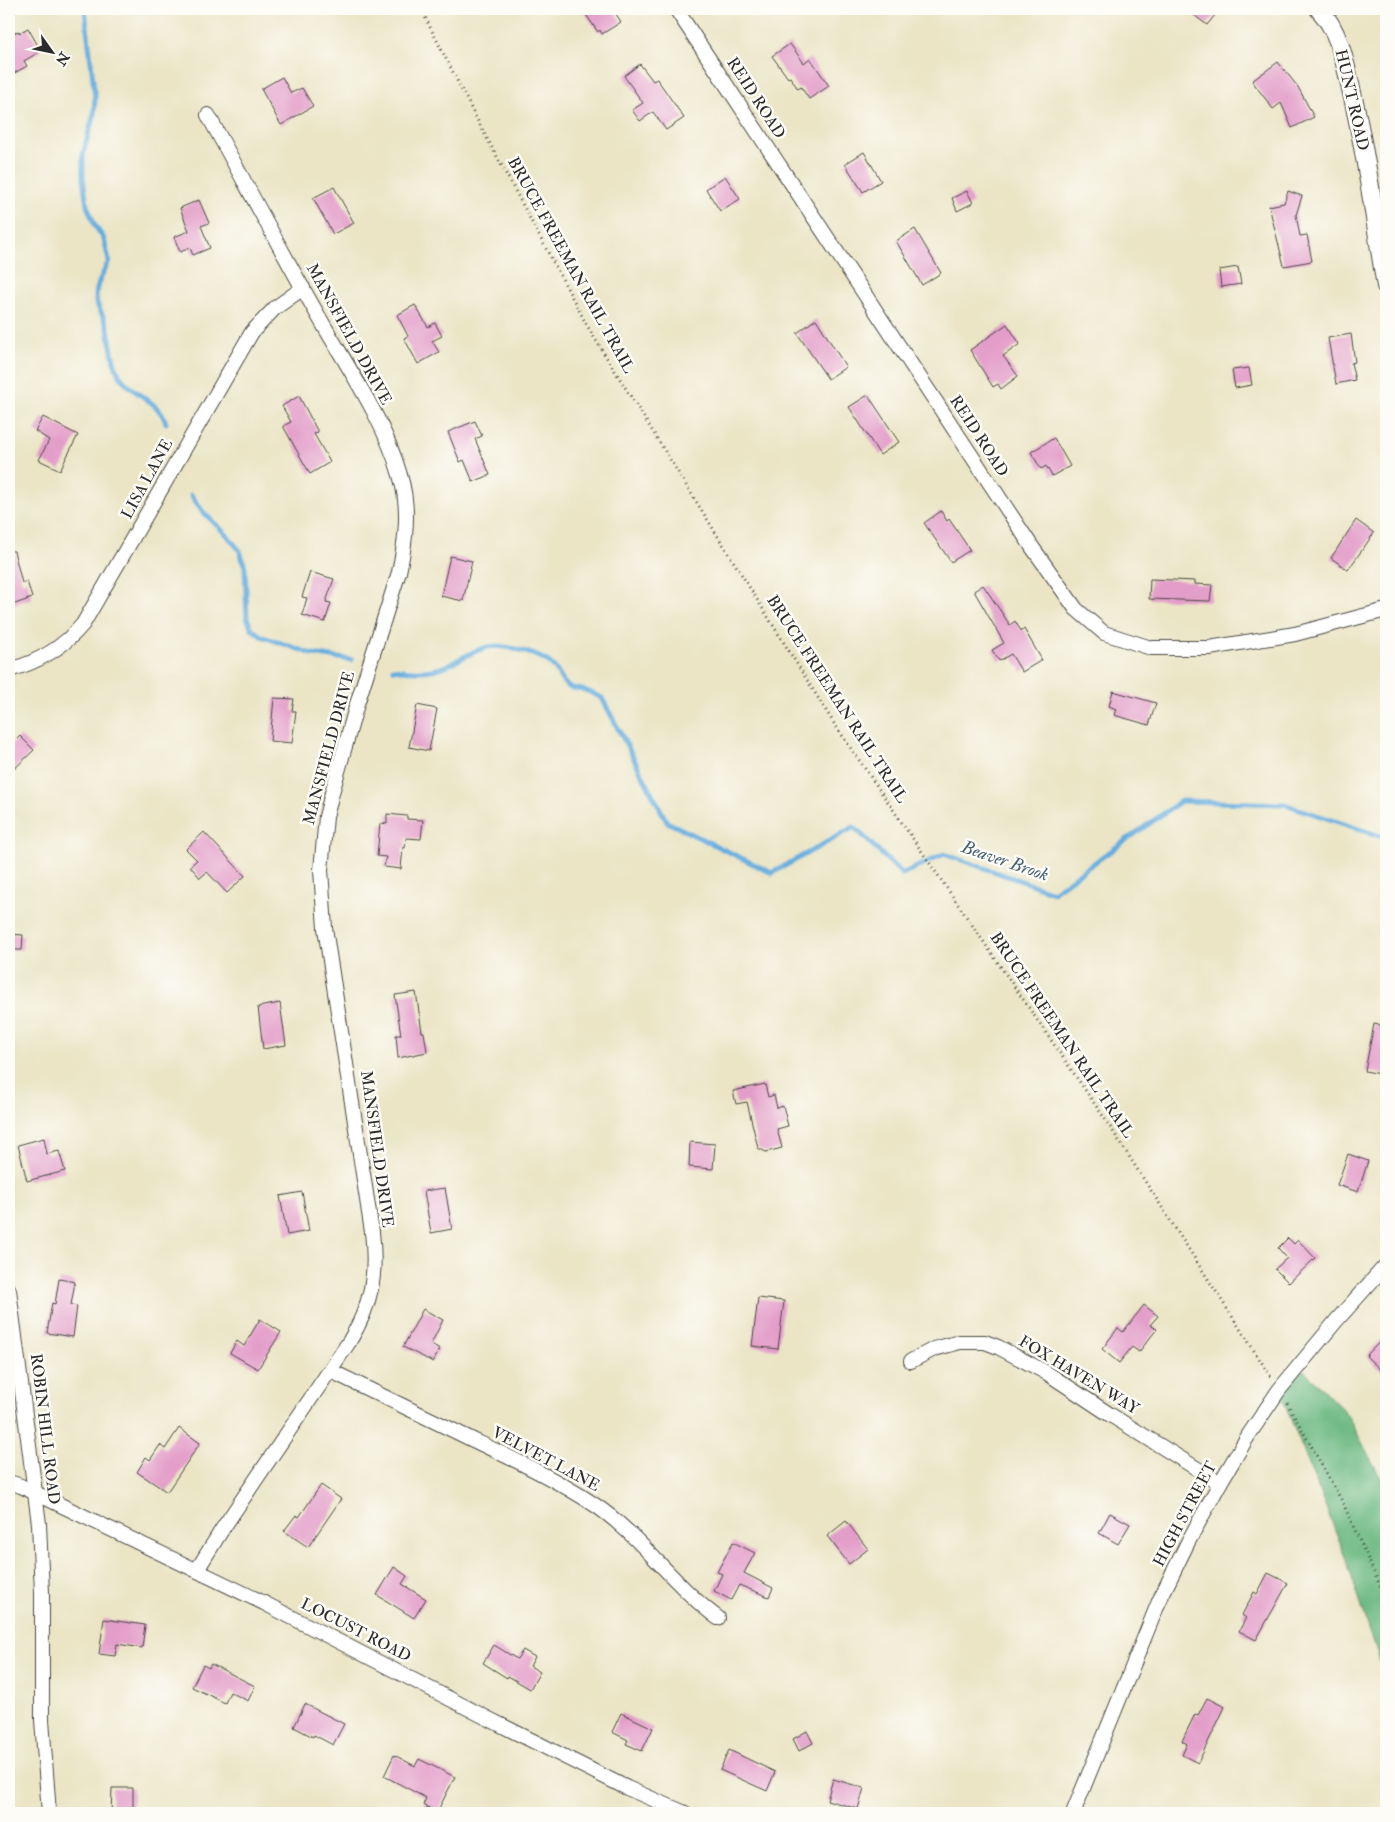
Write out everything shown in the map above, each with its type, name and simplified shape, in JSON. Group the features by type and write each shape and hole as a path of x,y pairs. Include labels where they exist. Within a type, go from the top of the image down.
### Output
{"street":[{"name":"REID ROAD","path":"676,9 1032,547 1076,609 1104,633 1151,648 1209,648 1295,634 1386,610"},
{"name":"HUNT ROAD","path":"1319,9 1330,21 1340,45 1349,77 1362,134 1386,286"},
{"name":"MANSFIELD DRIVE","path":"197,1570 223,1528 359,1326 366,1310 374,1270 372,1232 325,928 321,870 326,817 345,745 399,572 405,546 407,520 405,497 400,475 388,444 369,405 208,115"},
{"name":"LISA LANE","path":"9,670 52,652 70,640 83,624 252,332 275,308 303,288"},
{"name":"HIGH STREET","path":"1073,1813 1150,1622 1173,1571 1220,1483 1248,1436 1279,1390 1336,1321 1386,1265"},
{"name":"ROBIN HILL ROAD","path":"9,1290 36,1493 41,1558 43,1750 49,1813"},
{"name":"FOX HAVEN WAY","path":"911,1361 934,1349 960,1342 985,1342 998,1347 1047,1373 1220,1483"},
{"name":"VELVET LANE","path":"330,1371 532,1468 595,1505 626,1530 683,1590 718,1618"},
{"name":"LOCUST ROAD","path":"9,1482 197,1570 314,1628 492,1721 627,1788 685,1813"}],"path":[{"name":"BRUCE FREEMAN RAIL TRAIL","path":"421,9 473,112 589,329 835,725 1105,1119 1272,1379"},
{"path":"1287,1402 1342,1501 1386,1599"}],"green space":[{"path":"1299,1365 1347,1414 1386,1488 1386,1680 1341,1545 1279,1390"}],"building":[{"path":"582,9 613,9 621,22 602,34 600,30 598,32"},
{"path":"1186,9 1220,9 1207,25"},
{"path":"28,28 41,51 24,61 27,66 9,76 9,33 10,35 18,31 19,33"},
{"path":"790,44 804,63 810,58 829,86 809,99 801,87 798,89 790,77 788,78 772,56"},
{"path":"1278,62 1298,87 1314,117 1292,128 1281,103 1273,109 1252,81"},
{"path":"640,64 653,81 657,79 684,118 666,130 653,112 640,121 632,110 643,103 624,76"},
{"path":"282,77 291,93 302,88 313,106 281,125 261,89"},
{"path":"864,152 881,181 863,192 845,164"},
{"path":"725,176 740,199 720,211 706,189"},
{"path":"334,187 354,223 333,234 313,198"},
{"path":"967,191 973,203 957,211 952,198"},
{"path":"1288,191 1302,196 1296,215 1300,236 1307,235 1312,261 1284,266 1269,206 1284,203"},
{"path":"199,200 209,223 201,226 210,248 193,255 190,248 180,252 174,237 189,231 180,208"},
{"path":"915,229 941,273 922,285 896,241"},
{"path":"1238,267 1241,284 1221,287 1219,270"},
{"path":"415,305 428,327 435,323 442,336 432,341 439,352 418,364 404,338 408,336 397,315"},
{"path":"816,319 846,367 828,379 797,333"},
{"path":"1007,324 1020,344 1003,356 1018,376 1001,389 998,384 993,387 970,350"},
{"path":"1351,334 1355,362 1351,363 1355,380 1336,384 1328,338"},
{"path":"1249,368 1252,385 1235,388 1232,370"},
{"path":"868,395 899,442 880,455 849,407"},
{"path":"299,396 318,432 314,434 330,462 310,474 283,426 291,422 282,406"},
{"path":"43,417 78,435 60,470 39,460 49,440 35,431"},
{"path":"475,421 482,436 475,439 490,475 473,482 464,460 460,462 448,432"},
{"path":"1054,438 1070,466 1052,476 1046,466 1041,469 1031,452"},
{"path":"941,511 947,521 949,519 970,550 951,562 924,523"},
{"path":"1356,520 1374,533 1348,570 1331,558"},
{"path":"9,551 14,551 22,583 27,581 32,598 9,606"},
{"path":"450,556 472,561 463,601 441,596"},
{"path":"310,572 334,579 326,602 331,603 325,622 302,615 307,598 302,597"},
{"path":"1150,579 1195,581 1195,584 1212,585 1210,601 1149,599"},
{"path":"983,585 1010,625 1015,621 1021,631 1024,629 1042,660 1022,672 1011,654 999,661 992,650 1004,643 974,591"},
{"path":"1113,691 1156,703 1149,725 1114,715 1116,709 1109,706"},
{"path":"274,698 294,699 292,711 296,711 292,743 270,741"},
{"path":"417,705 437,709 429,751 409,747"},
{"path":"20,736 34,750 9,774 9,747"},
{"path":"387,814 407,816 407,819 423,820 421,839 406,838 405,848 403,847 401,869 384,867 386,857 377,856 380,823 387,824"},
{"path":"204,832 245,876 227,893 207,872 200,878 190,866 197,860 186,849"},
{"path":"9,934 23,935 22,950 9,950"},
{"path":"416,992 427,1052 398,1058 396,1035 401,1035 395,995"},
{"path":"280,1003 286,1045 263,1049 258,1007"},
{"path":"1374,1024 1386,1026 1386,1075 1365,1071"},
{"path":"765,1084 768,1097 774,1095 777,1108 783,1106 788,1126 777,1129 782,1148 766,1152 758,1148 747,1102 736,1104 733,1091"},
{"path":"44,1138 47,1154 59,1151 65,1171 27,1181 18,1145"},
{"path":"690,1142 715,1144 713,1169 689,1167"},
{"path":"1348,1154 1368,1161 1358,1192 1337,1185"},
{"path":"445,1188 452,1229 431,1233 424,1191"},
{"path":"302,1192 309,1231 287,1235 280,1196"},
{"path":"1288,1238 1294,1244 1298,1240 1315,1258 1289,1283 1275,1269 1287,1258 1278,1248"},
{"path":"59,1279 75,1282 71,1305 77,1306 73,1337 47,1333 52,1303 55,1304"},
{"path":"758,1298 784,1301 778,1349 752,1346"},
{"path":"1144,1305 1158,1316 1150,1325 1157,1329 1139,1352 1132,1347 1119,1363 1102,1349 1118,1328 1123,1332"},
{"path":"423,1309 443,1320 431,1344 440,1349 433,1362 403,1347"},
{"path":"260,1319 281,1332 258,1369 230,1353 237,1341 244,1346"},
{"path":"1386,1335 1386,1375 1366,1356"},
{"path":"179,1428 200,1443 167,1492 137,1472 146,1457 150,1460 160,1445 165,1449"},
{"path":"321,1485 341,1499 308,1547 284,1531 296,1515 299,1517"},
{"path":"1110,1513 1130,1524 1118,1544 1099,1533"},
{"path":"846,1521 868,1549 849,1564 827,1536"},
{"path":"733,1542 755,1553 744,1573 773,1588 769,1597 739,1585 731,1600 714,1591 722,1574 717,1572"},
{"path":"394,1567 407,1576 402,1584 426,1599 414,1618 377,1595"},
{"path":"1268,1573 1288,1583 1256,1640 1239,1631 1246,1618 1242,1615 1254,1592 1257,1594"},
{"path":"104,1619 145,1625 142,1648 117,1644 115,1656 99,1654"},
{"path":"494,1645 517,1659 523,1650 535,1657 530,1666 540,1672 530,1689 508,1676 507,1678 483,1663"},
{"path":"211,1664 255,1686 248,1701 230,1692 225,1703 192,1687 203,1665 209,1668"},
{"path":"1207,1698 1225,1707 1198,1763 1182,1755 1187,1744 1182,1741 1195,1714 1198,1715"},
{"path":"305,1704 344,1724 333,1745 294,1727"},
{"path":"621,1713 653,1728 642,1751 626,1744 628,1740 612,1732"},
{"path":"807,1731 813,1743 799,1751 793,1739"},
{"path":"729,1750 775,1772 767,1791 720,1770"},
{"path":"394,1755 415,1766 419,1759 455,1777 437,1812 423,1805 426,1798 384,1776"},
{"path":"833,1779 864,1788 858,1809 827,1800"},
{"path":"112,1788 133,1788 133,1813 111,1813"}],"waterway":[{"name":"Beaver Brook","path":"85,9 95,98 94,114 83,153 83,178 87,205 95,226 104,239 109,261 96,292 96,301 107,325 114,361 119,374 129,386 158,409 166,423"},
{"name":"Beaver Brook","path":"191,495 204,513 227,535 240,551 245,567 247,618 252,629 261,636 312,654 352,660"},
{"name":"Beaver Brook","path":"393,669 433,670 446,666 482,648 495,646 532,654 548,662 569,687 584,690 602,698 667,822 772,873 854,827 902,874 944,854 1053,892 1181,801 1284,804 1386,838"}]}
